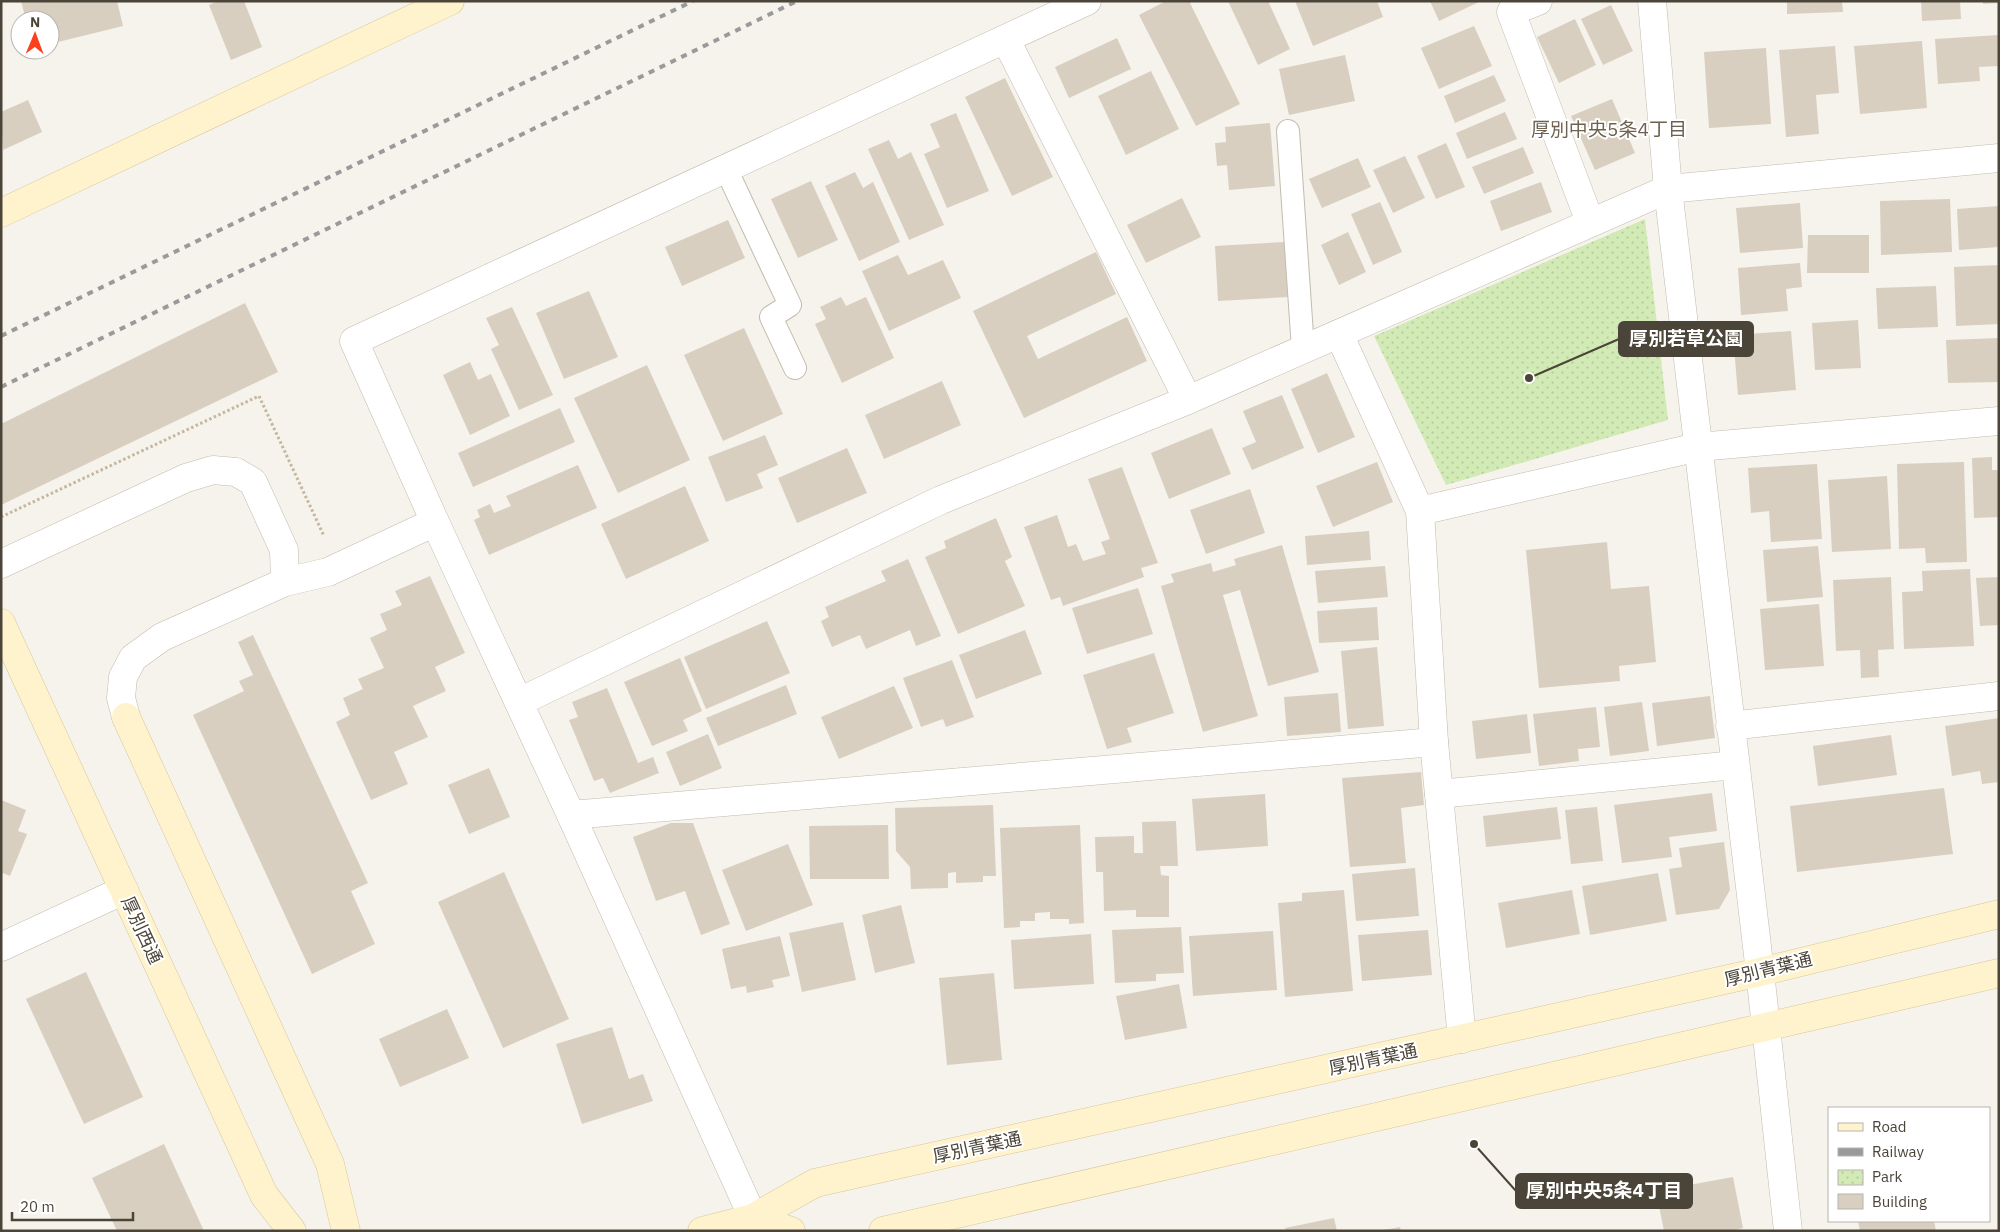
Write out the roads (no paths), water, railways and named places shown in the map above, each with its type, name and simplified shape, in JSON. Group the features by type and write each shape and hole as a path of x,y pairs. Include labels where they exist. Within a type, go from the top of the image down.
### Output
{"street":[{"path":"1,213 450,1"},
{"path":"791,1231 756,1224 571,815 434,522 354,341 1087,1"},
{"path":"1538,1 1511,12 1590,222"},
{"path":"1652,1 1668,189 1760,972 1788,1231"},
{"path":"1006,40 1188,400"},
{"path":"519,702 941,500 1188,400 1668,189 1999,158"},
{"path":"1339,334 1420,511 1434,742 1462,1039"},
{"path":"1420,511 1698,447 1999,421"},
{"path":"1,564 186,478 213,470 236,472 253,482 284,550 284,582"},
{"path":"346,1231 330,1164 126,718 121,698 123,677 133,658 162,637 284,582 328,572 434,522"},
{"name":"厚別西通","path":"1,623 264,1195 292,1231"},
{"path":"1730,726 1999,696"},
{"path":"571,815 1434,742"},
{"path":"1439,794 1735,765"},
{"path":"1,947 124,890"},
{"name":"厚別青葉通","path":"702,1231 756,1224 815,1183 1760,972 1999,914"},
{"path":"883,1231 1999,973"}],"lane":[{"path":"1288,131 1303,349"},
{"path":"726,169 790,305 771,316 795,368"}],"railway":[{"path":"1,336 693,1"},
{"path":"1,387 797,1"}],"place":[{"name":"厚別若草公園","path":"1529,378"},
{"name":"厚別中央5条4丁目","path":"1474,1144"}],"district":[{"name":"厚別中央5条4丁目","path":"1609,129"}]}
